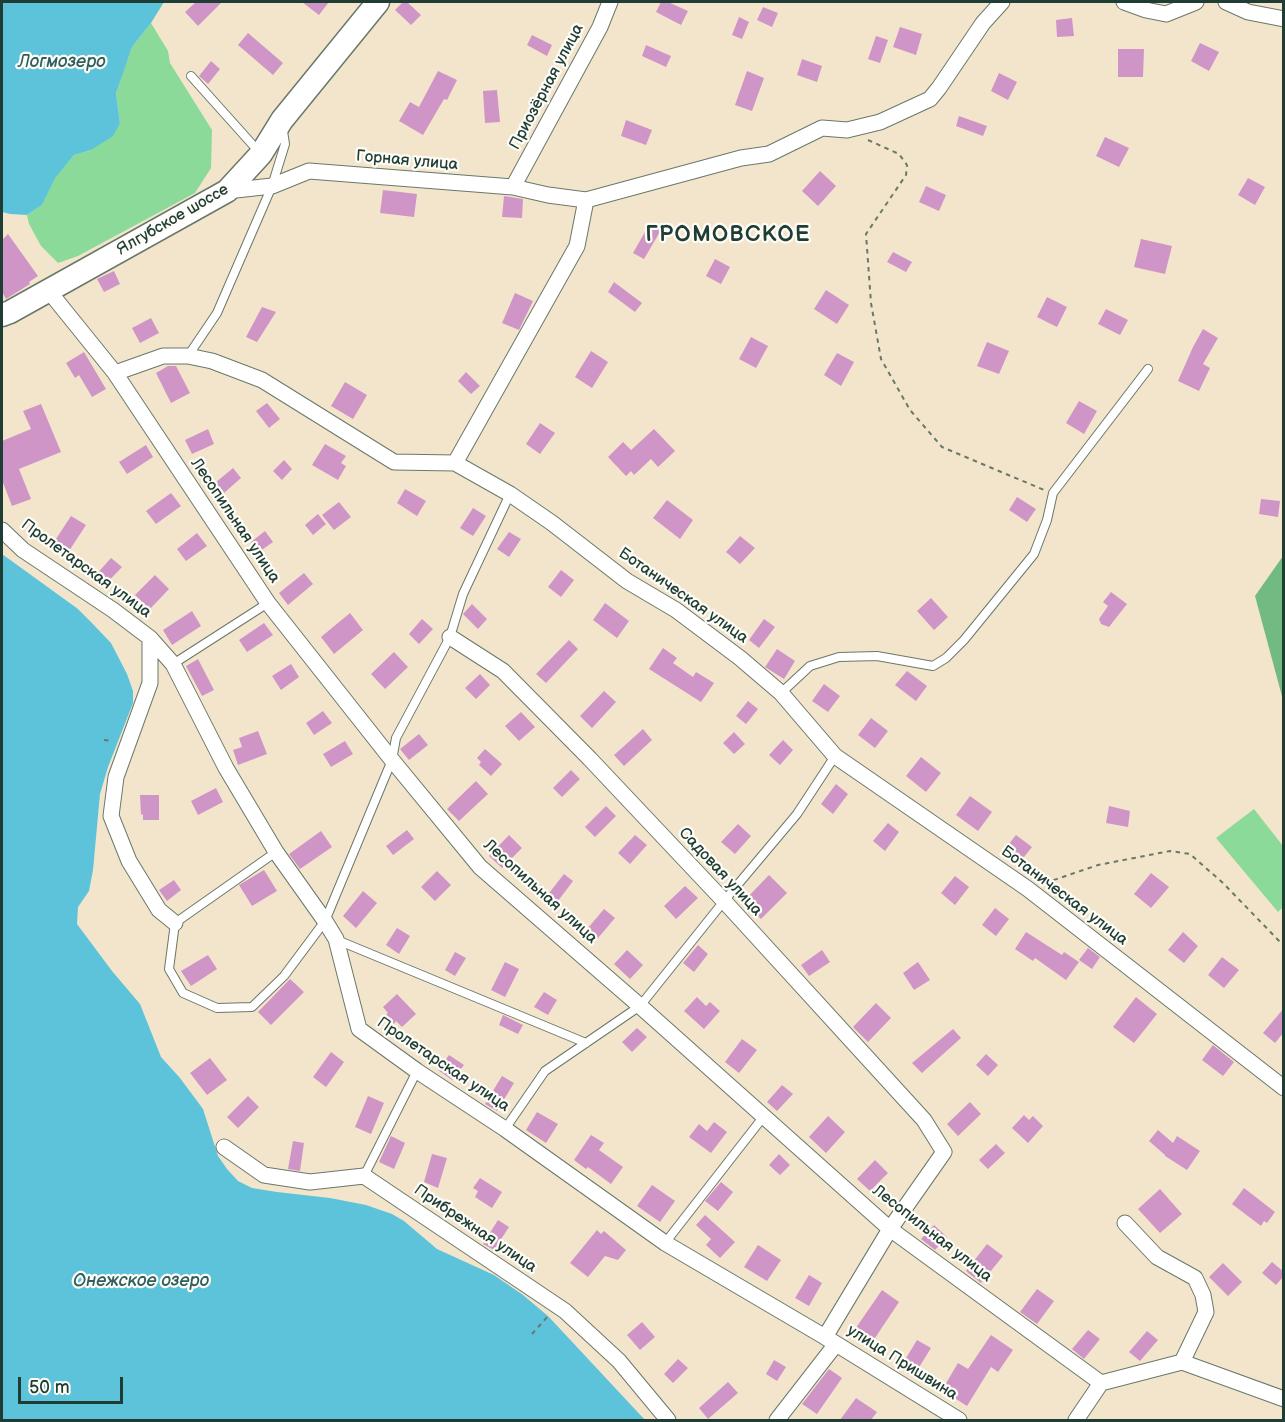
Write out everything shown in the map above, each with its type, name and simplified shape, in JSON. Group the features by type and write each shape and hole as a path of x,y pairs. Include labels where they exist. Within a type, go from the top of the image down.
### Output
{"street":[{"name":"Ялгубское шоссе","path":"2,315 227,191 261,154 282,120 378,2"},
{"name":"Приозёрная улица","path":"513,187 600,27 610,2"},
{"name":"Горная улица","path":"227,191 272,186 309,171 513,187 586,200 741,158 769,154 822,128 846,130 880,122 930,99 983,23 1002,2"},
{"path":"1124,2 1166,14 1196,2"},
{"path":"1226,2 1248,12 1284,19"},
{"path":"455,463 577,246 586,200"},
{"name":"Лесопильная улица","path":"48,290 115,372 268,603 480,867 890,1229 1101,1383"},
{"name":"Ботаническая улица","path":"115,372 162,356 188,356 212,361 262,381 394,462 455,463 510,494 627,581 676,610 741,658 781,693 835,756 1028,889 1284,1088"},
{"name":"Пролетарская улица","path":"2,530 23,550 113,610 150,638 174,664 226,768 276,852 336,939 359,1029 665,1243 830,1340"},
{"name":"Садовая улица","path":"450,637 503,671 590,759 724,901 924,1120 944,1152 890,1229"},
{"path":"150,638 150,683 116,777 111,816 129,861 159,910 175,923"},
{"path":"224,1146 264,1175 310,1182 364,1176"},
{"name":"Прибрежная улица","path":"364,1176 564,1311 619,1361 668,1420"},
{"path":"1125,1223 1157,1257 1195,1278 1203,1295 1206,1312 1182,1362"},
{"path":"777,1420 830,1340 890,1229"},
{"name":"улица Пришвина","path":"830,1340 959,1420"},
{"path":"1076,1420 1101,1383 1182,1362 1284,1399"}],"lane":[{"path":"190,76 261,154"},
{"path":"188,356 217,313 272,186 285,144 282,120"},
{"path":"781,693 810,666 839,657 878,656 933,666 946,658 964,640 1034,554 1047,520 1053,493 1148,369"},
{"path":"276,852 175,923 169,969 183,993 217,1008 252,1007 284,976 325,921 392,760 396,738 450,637 463,594 510,494"},
{"path":"174,664 268,603"},
{"path":"505,1129 545,1071 640,1006 796,814 835,756"},
{"path":"336,939 586,1043"},
{"path":"364,1176 417,1071"},
{"path":"665,1243 764,1116"}],"path":[{"path":"846,130 899,153 908,165 906,175 866,234 871,303 881,359 910,410 942,447 1053,493"},
{"path":"104,740 118,741"},
{"path":"1028,889 1098,865 1170,851 1190,854 1223,883 1284,946"},
{"path":"532,1334 548,1316"}],"green space":[{"path":"151,23 168,51 170,63 212,130 211,168 195,193 78,256 58,263 41,246 29,224 27,215 42,205 54,178 74,155 91,150 120,123 116,93 132,47"},
{"path":"1283,556 1283,700 1255,596"},
{"path":"1254,809 1283,846 1283,907 1278,912 1216,838"}],"water":[{"name":"Логмозеро","path":"2,2 164,2 132,47 116,93 120,123 113,136 91,150 74,155 55,178 42,205 27,215 2,212"},
{"name":"Онежское озеро","path":"2,554 78,609 111,643 127,674 133,691 133,703 100,794 93,870 89,891 78,907 77,924 140,1004 161,1057 203,1109 218,1156 227,1169 238,1181 252,1188 330,1198 366,1205 392,1214 404,1221 437,1249 494,1275 548,1316 645,1420 2,1420"}],"building":[{"path":"196,2 222,2 198,26 185,12"},
{"path":"302,2 329,2 319,15"},
{"path":"403,2 407,2 421,15 411,25 395,10"},
{"path":"661,2 668,2 688,11 681,25 656,12"},
{"path":"763,7 778,13 772,27 757,20"},
{"path":"739,17 749,22 742,39 732,35"},
{"path":"1072,18 1074,36 1057,37 1056,20"},
{"path":"900,27 922,34 916,55 893,47"},
{"path":"248,33 283,63 273,75 238,45"},
{"path":"532,35 552,45 547,56 527,45"},
{"path":"876,36 888,40 880,63 868,59"},
{"path":"1200,43 1219,52 1209,71 1191,61"},
{"path":"646,45 671,56 666,67 642,56"},
{"path":"1118,49 1144,49 1143,77 1118,77"},
{"path":"802,59 822,66 817,82 797,75"},
{"path":"211,61 220,69 208,84 199,76"},
{"path":"438,71 457,80 447,100 444,99 423,135 399,121 410,102 419,107"},
{"path":"747,71 764,78 752,111 735,105"},
{"path":"999,73 1017,82 1008,100 991,91"},
{"path":"497,90 500,122 485,123 483,91"},
{"path":"959,116 987,126 983,136 956,126"},
{"path":"626,120 652,130 646,145 621,136"},
{"path":"1105,137 1129,148 1119,167 1096,156"},
{"path":"820,171 836,186 818,206 802,191"},
{"path":"1248,178 1265,187 1255,205 1238,195"},
{"path":"926,186 946,195 939,211 919,202"},
{"path":"383,190 417,194 414,217 380,213"},
{"path":"504,196 523,199 522,218 502,217"},
{"path":"650,223 661,230 644,259 633,253"},
{"path":"8,234 38,276 29,282 30,284 6,299 2,292 2,240"},
{"path":"1141,239 1172,246 1165,274 1134,267"},
{"path":"893,252 912,262 906,272 887,262"},
{"path":"715,259 730,267 721,284 706,276"},
{"path":"114,271 120,284 104,292 97,279"},
{"path":"614,282 642,303 635,312 608,292"},
{"path":"826,290 849,305 837,324 814,309"},
{"path":"515,293 533,301 519,330 502,323"},
{"path":"1047,297 1067,307 1057,327 1037,317"},
{"path":"262,307 276,312 257,342 246,337"},
{"path":"1106,309 1128,320 1120,335 1098,324"},
{"path":"151,318 159,333 140,343 132,328"},
{"path":"1203,329 1218,338 1203,364 1210,368 1199,391 1178,381"},
{"path":"751,337 768,346 756,368 739,359"},
{"path":"987,342 1009,351 999,374 977,366"},
{"path":"591,351 608,362 592,388 575,377"},
{"path":"84,352 106,389 92,397 79,375 75,378 66,363"},
{"path":"837,353 854,362 841,386 824,375"},
{"path":"168,366 176,366 190,393 171,403 156,373"},
{"path":"466,372 480,386 471,394 458,381"},
{"path":"345,382 367,395 353,419 331,406"},
{"path":"1079,401 1097,411 1084,434 1066,423"},
{"path":"267,403 280,419 269,428 256,411"},
{"path":"41,404 61,452 19,469 31,499 12,506 2,480 2,441 31,429 23,411"},
{"path":"540,423 555,433 540,454 526,444"},
{"path":"208,429 214,444 192,454 185,440"},
{"path":"654,429 675,451 658,467 651,459 634,475 631,471 626,476 608,457 623,442 631,450"},
{"path":"325,444 346,456 341,463 346,466 338,480 312,465"},
{"path":"146,445 153,457 127,474 119,462"},
{"path":"284,460 292,469 282,480 273,471"},
{"path":"233,468 241,478 224,493 215,483"},
{"path":"405,489 426,501 417,516 397,503"},
{"path":"171,493 181,506 156,524 146,511"},
{"path":"1017,497 1036,509 1027,522 1009,510"},
{"path":"1261,499 1280,501 1278,517 1259,514"},
{"path":"667,500 693,520 680,539 653,518"},
{"path":"339,502 351,517 334,530 322,515"},
{"path":"473,508 486,516 473,536 460,528"},
{"path":"318,514 326,524 313,535 305,525"},
{"path":"71,516 86,525 69,551 54,542"},
{"path":"265,531 273,542 259,552 251,542"},
{"path":"509,532 521,539 509,557 497,549"},
{"path":"197,533 207,546 186,561 177,549"},
{"path":"740,536 755,548 740,564 726,552"},
{"path":"111,558 122,567 104,586 94,577"},
{"path":"561,570 574,580 561,597 548,587"},
{"path":"304,573 313,584 288,605 279,593"},
{"path":"155,575 169,589 150,609 135,595"},
{"path":"1111,592 1127,604 1109,627 1101,624 1099,619 1108,606 1103,602"},
{"path":"931,598 948,617 934,630 917,611"},
{"path":"605,603 629,621 617,638 593,620"},
{"path":"472,604 487,619 478,629 463,614"},
{"path":"192,611 201,626 172,645 163,630"},
{"path":"350,613 363,630 334,654 321,637"},
{"path":"422,619 433,629 419,644 409,634"},
{"path":"764,619 775,627 759,648 749,640"},
{"path":"264,623 273,635 247,652 239,640"},
{"path":"569,640 578,649 546,683 536,674"},
{"path":"663,648 677,658 673,663 693,677 696,672 714,683 701,702 649,669"},
{"path":"777,649 795,661 784,679 765,667"},
{"path":"394,652 408,667 385,689 371,674"},
{"path":"198,659 214,690 202,696 186,666"},
{"path":"291,664 299,677 281,690 272,676"},
{"path":"907,671 927,686 916,701 895,685"},
{"path":"480,674 490,685 476,699 465,688"},
{"path":"824,684 840,696 828,712 812,701"},
{"path":"604,691 616,702 592,728 580,716"},
{"path":"748,701 758,709 746,724 736,716"},
{"path":"323,711 332,723 314,735 306,723"},
{"path":"521,712 535,727 519,741 505,726"},
{"path":"871,718 888,731 875,748 858,735"},
{"path":"643,729 652,740 624,766 614,755"},
{"path":"258,731 267,754 238,765 233,750 242,747 239,738"},
{"path":"734,732 745,744 734,754 723,743"},
{"path":"419,734 428,745 409,760 400,749"},
{"path":"783,740 793,750 780,765 769,755"},
{"path":"345,741 353,754 331,767 323,754"},
{"path":"485,749 502,764 491,776 479,765 481,762 477,758"},
{"path":"921,757 941,773 926,792 906,776"},
{"path":"571,770 580,779 562,797 553,788"},
{"path":"476,781 488,794 459,821 447,809"},
{"path":"836,784 848,794 833,814 821,804"},
{"path":"216,788 223,802 198,815 191,801"},
{"path":"140,795 159,795 159,820 143,820"},
{"path":"970,796 992,812 978,831 956,815"},
{"path":"606,806 616,816 595,837 585,827"},
{"path":"1109,806 1130,811 1128,827 1106,823"},
{"path":"888,823 899,832 885,851 873,841"},
{"path":"738,824 751,836 735,854 721,842"},
{"path":"407,830 414,839 393,855 386,846"},
{"path":"321,831 332,847 300,869 289,854"},
{"path":"509,835 522,848 502,868 489,856"},
{"path":"635,835 647,845 630,864 618,853"},
{"path":"1016,835 1032,847 1020,862 1004,850"},
{"path":"264,870 277,891 252,906 239,885"},
{"path":"437,871 451,885 435,901 421,887"},
{"path":"1151,873 1169,887 1151,908 1134,894"},
{"path":"564,874 573,881 552,909 542,902"},
{"path":"769,875 787,893 761,919 743,902"},
{"path":"955,876 969,887 955,905 941,893"},
{"path":"174,880 181,890 167,901 159,890"},
{"path":"685,886 698,898 676,919 664,906"},
{"path":"363,891 377,903 356,928 343,916"},
{"path":"995,908 1009,919 996,936 982,925"},
{"path":"604,909 615,918 593,944 582,935"},
{"path":"397,928 410,936 399,954 386,945"},
{"path":"1026,932 1062,955 1064,952 1079,962 1066,980 1035,958 1033,961 1015,949"},
{"path":"1183,932 1198,946 1184,963 1168,950"},
{"path":"698,945 708,954 694,972 683,963"},
{"path":"1088,948 1100,957 1092,969 1079,960"},
{"path":"627,950 643,965 630,979 614,964"},
{"path":"822,950 830,962 809,976 801,965"},
{"path":"455,952 466,958 455,976 445,970"},
{"path":"208,955 217,969 191,986 181,971"},
{"path":"1222,957 1239,970 1224,988 1208,975"},
{"path":"505,962 519,969 505,997 491,990"},
{"path":"918,962 930,980 914,990 903,973"},
{"path":"290,979 304,992 271,1025 258,1012"},
{"path":"544,992 557,1000 548,1015 534,1007"},
{"path":"397,994 416,1014 402,1027 396,1021 394,1024 386,1015 388,1013 383,1007"},
{"path":"697,997 706,1006 710,1002 720,1011 704,1029 684,1011"},
{"path":"1136,997 1157,1014 1134,1043 1113,1027"},
{"path":"876,1003 891,1018 868,1042 853,1027"},
{"path":"1284,1008 1284,1032 1275,1043 1263,1033"},
{"path":"503,1015 523,1025 518,1034 499,1025"},
{"path":"637,1028 647,1037 632,1052 622,1042"},
{"path":"953,1029 961,1038 922,1073 912,1063"},
{"path":"742,1039 757,1050 739,1073 725,1062"},
{"path":"1213,1045 1234,1062 1223,1076 1202,1060"},
{"path":"331,1052 344,1062 326,1087 313,1077"},
{"path":"986,1054 998,1065 988,1076 976,1065"},
{"path":"449,1055 464,1065 452,1080 438,1070"},
{"path":"210,1058 227,1080 207,1095 190,1073"},
{"path":"502,1076 514,1083 497,1111 485,1104"},
{"path":"782,1085 793,1094 777,1111 767,1102"},
{"path":"248,1096 259,1107 238,1128 227,1117"},
{"path":"368,1096 384,1103 371,1134 355,1127"},
{"path":"970,1102 981,1114 958,1136 947,1124"},
{"path":"537,1112 558,1124 546,1143 526,1130"},
{"path":"1024,1115 1029,1120 1033,1116 1043,1126 1028,1143 1012,1128"},
{"path":"828,1116 845,1132 826,1153 809,1137"},
{"path":"714,1122 727,1132 711,1153 689,1137 699,1124 707,1131"},
{"path":"1158,1130 1173,1143 1177,1136 1200,1151 1187,1170 1165,1156 1149,1141"},
{"path":"591,1135 604,1143 599,1150 623,1167 611,1184 574,1160"},
{"path":"391,1136 405,1143 394,1169 379,1162"},
{"path":"293,1141 304,1143 300,1171 288,1169"},
{"path":"996,1144 1005,1153 988,1169 979,1160"},
{"path":"432,1154 447,1158 438,1188 424,1182"},
{"path":"779,1154 790,1165 780,1175 769,1165"},
{"path":"875,1160 888,1173 870,1191 857,1179"},
{"path":"480,1178 502,1192 492,1208 475,1197 478,1191 473,1188"},
{"path":"721,1182 733,1192 718,1211 705,1201"},
{"path":"652,1185 675,1201 660,1222 637,1206"},
{"path":"1244,1188 1275,1212 1267,1223 1264,1221 1261,1226 1232,1204"},
{"path":"1160,1189 1182,1214 1160,1233 1138,1209"},
{"path":"705,1215 735,1242 720,1258 706,1245 711,1239 696,1225"},
{"path":"498,1220 509,1227 494,1250 483,1244"},
{"path":"934,1225 947,1237 935,1250 921,1239"},
{"path":"597,1230 601,1234 604,1231 626,1250 618,1260 605,1256 588,1277 570,1263"},
{"path":"987,1244 1003,1256 981,1283 966,1271"},
{"path":"758,1245 781,1260 767,1281 744,1267"},
{"path":"1272,1262 1284,1272 1284,1276 1276,1285 1262,1273"},
{"path":"1223,1263 1242,1282 1228,1296 1209,1277"},
{"path":"809,1275 822,1283 809,1306 795,1298"},
{"path":"1037,1289 1054,1301 1037,1324 1020,1312"},
{"path":"882,1290 899,1302 869,1347 851,1335"},
{"path":"642,1322 655,1337 640,1350 627,1335"},
{"path":"1088,1330 1100,1339 1084,1359 1072,1349"},
{"path":"1147,1331 1158,1340 1140,1361 1129,1352"},
{"path":"991,1335 1013,1350 998,1372 991,1367 967,1406 942,1390 958,1363 968,1369"},
{"path":"917,1340 931,1348 913,1377 900,1368"},
{"path":"678,1359 688,1368 673,1383 664,1374"},
{"path":"774,1360 786,1367 777,1381 766,1374"},
{"path":"829,1369 842,1378 817,1414 802,1404"},
{"path":"728,1382 738,1393 708,1419 699,1408"},
{"path":"856,1398 877,1412 871,1420 840,1420"}],"district":[{"name":"ГРОМОВСКОЕ","path":"728,235"}]}
